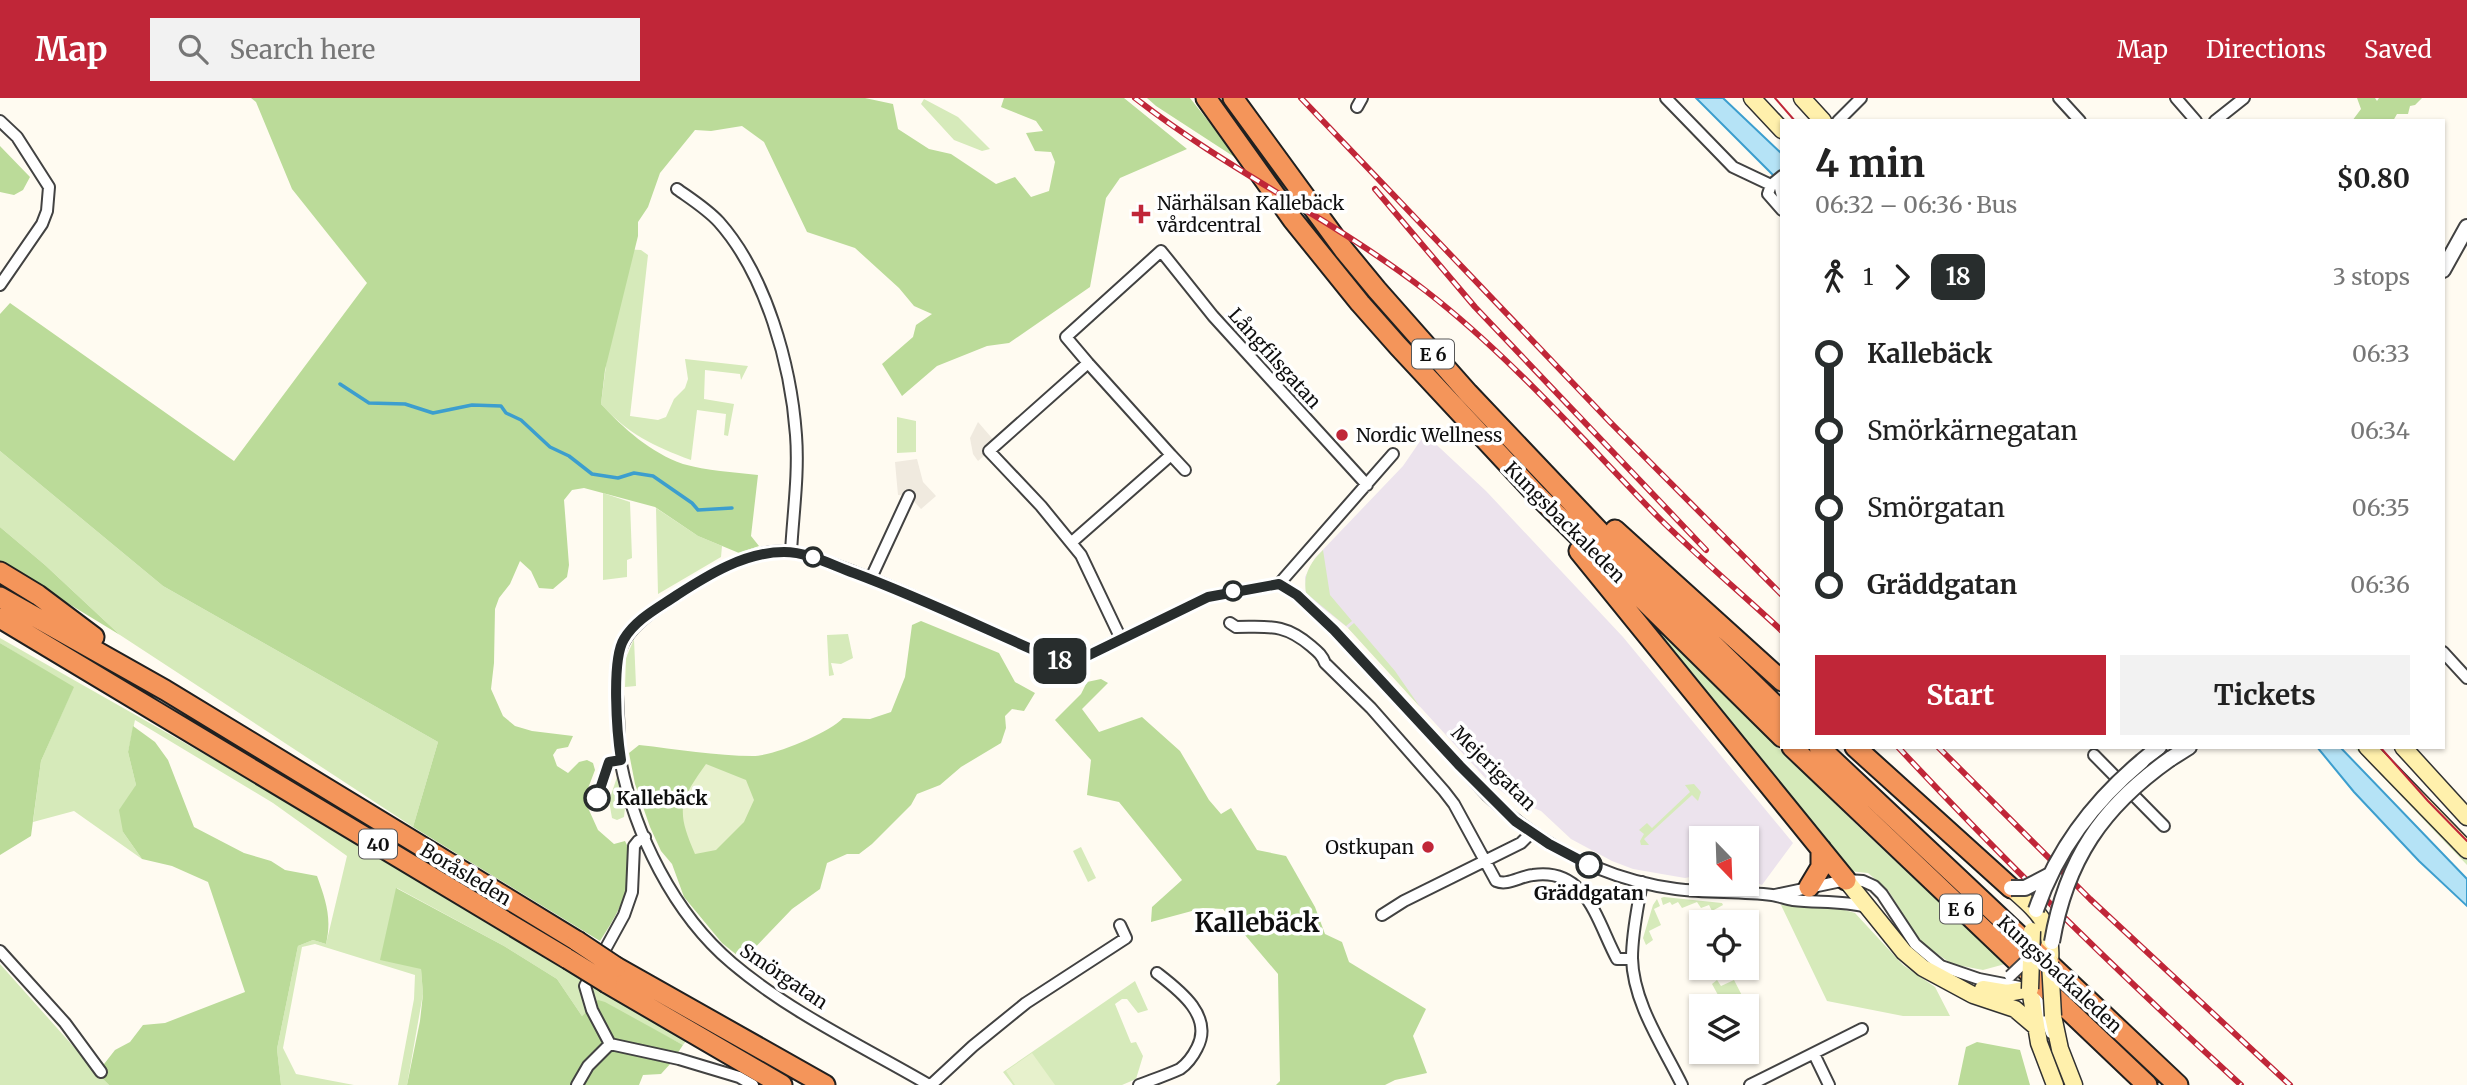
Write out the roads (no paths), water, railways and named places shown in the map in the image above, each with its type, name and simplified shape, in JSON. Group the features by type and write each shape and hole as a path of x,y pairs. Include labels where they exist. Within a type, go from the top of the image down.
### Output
{"highway":[{"name":"Kungsbackaleden","path":"1206,98 1293,220 1360,303 1536,494 1780,735"},
{"name":"Kungsbackaleden","path":"1233,98 1311,207 1377,290 1468,393 1634,568 1780,710"},
{"path":"1539,467 1602,519 1780,679"},
{"path":"1536,494 1597,574 1846,880"},
{"path":"0,572 38,595 165,690"},
{"name":"Boråsleden","path":"0,597 165,690 782,1085"},
{"name":"Boråsleden","path":"0,618 572,950"},
{"path":"0,628 62,655"},
{"name":"Kungsbackaleden","path":"1794,749 2147,1085"},
{"name":"Kungsbackaleden","path":"1821,749 2178,1085"},
{"path":"1857,749 2011,888"},
{"path":"1809,887 1821,867 1821,849"},
{"name":"Boråsleden","path":"612,975 825,1085"}],"main road":[{"path":"1752,98 1780,128"},
{"path":"1802,98 1822,119"},
{"path":"2369,749 2467,850"},
{"path":"2405,749 2467,817"},
{"path":"1846,880 1905,952 1932,974 1973,996 2015,1009 2035,1026"},
{"path":"2011,888 2036,910 2052,942 2050,969 2033,997"},
{"path":"2036,910 2029,958 2035,1026 2045,1063 2055,1085"},
{"path":"2033,997 2050,969"},
{"path":"1955,985 2033,997"},
{"path":"2033,997 2058,1041 2074,1085"}],"street":[{"path":"1666,98 1733,167 1777,181"},
{"path":"1840,119 1861,98"},
{"path":"2059,98 2078,119"},
{"path":"2176,98 2194,119"},
{"path":"2217,119 2244,98"},
{"path":"0,121 17,137 49,187 47,211 42,224 0,285"},
{"path":"1777,181 1768,189 1770,198 1780,208"},
{"path":"677,189 718,222 738,248 778,336 789,380 796,438 791,552"},
{"path":"2445,266 2467,227"},
{"name":"Långfilsgatan","path":"1088,363 1066,337 1161,251 1213,316 1367,485"},
{"path":"1121,639 1099,589 1072,542 989,451 1088,363 1185,470"},
{"path":"1279,584 1393,454"},
{"path":"1072,542 1171,455"},
{"path":"870,578 909,496"},
{"name":"Smörgatan","path":"1120,925 1126,938 1026,1003 930,1085 774,995 714,947 679,902 645,837 626,783 620,752 617,673 621,645 645,617 723,568 756,556 791,552 813,557 870,578 1059,661 1075,660 1208,597 1279,584"},
{"name":"Mejerigatan","path":"1279,584 1297,595 1334,630 1488,796 1515,821 1531,833 1589,865 1674,889 1772,895 1792,900 1843,902 1868,908"},
{"path":"1230,623 1236,626 1280,627 1294,633 1323,656 1325,663 1364,701 1444,791 1454,804 1492,875 1500,883 1534,874 1561,876 1586,895 1618,959 1632,959"},
{"path":"2445,654 2467,678"},
{"path":"2036,910 2066,845 2095,805 2118,780 2157,749"},
{"path":"2052,942 2064,888 2091,834 2127,793 2186,749"},
{"path":"2095,754 2164,826"},
{"path":"1382,915 1521,843 1531,833"},
{"path":"645,837 634,846 632,892 624,915 585,986 592,1010 610,1044 679,1059 739,1077 753,1085"},
{"path":"2011,888 2025,888 2050,875"},
{"path":"1846,880 1863,881 1874,887 1915,944 1941,966 1955,973 1997,982 2033,997"},
{"name":"Mejerigatan","path":"1772,895 1846,880"},
{"path":"1642,882 1632,959 1637,992 1682,1085"},
{"path":"0,951 65,1023 101,1072"},
{"path":"1997,982 2010,976 2029,958"},
{"path":"1139,1085 1182,1068 1193,1056 1201,1040 1200,1024 1189,1001 1181,990 1157,973"},
{"path":"1750,1085 1862,1029"},
{"path":"577,1085 588,1066 610,1044"},
{"path":"1814,1054 1829,1085"}],"water":[{"path":"1696,98 1723,98 1780,152 1780,182"},
{"path":"2319,749 2342,749 2467,879 2467,906 2419,861 2354,792"}],"waterway":[{"path":"340,384 369,403 405,404 433,413 472,405 501,406 506,413 521,420 550,447 569,456 592,474 618,478 634,473 653,476 698,510 732,508"}],"tram line":[{"path":"1775,98 1793,119"},
{"path":"2382,749 2467,841"}],"railway":[{"path":"1135,98 1206,148 1391,265 1457,316 1545,399 1672,531 1780,629"},
{"path":"1301,98 1610,422 1780,593"},
{"path":"1375,189 1475,307 1706,550"},
{"path":"1900,749 2066,919 2241,1085"},
{"path":"1940,749 2090,899 2290,1085"}],"place":[{"name":"Närhälsan Kallebäck vårdcentral","path":"1141,214"},
{"name":"Nordic Wellness","path":"1342,435"},
{"name":"Kallebäck","path":"597,798"},
{"name":"Ostkupan","path":"1428,847"},
{"name":"Gräddgatan","path":"1589,865"}],"district":[{"name":"Kallebäck","path":"1257,922"}]}
